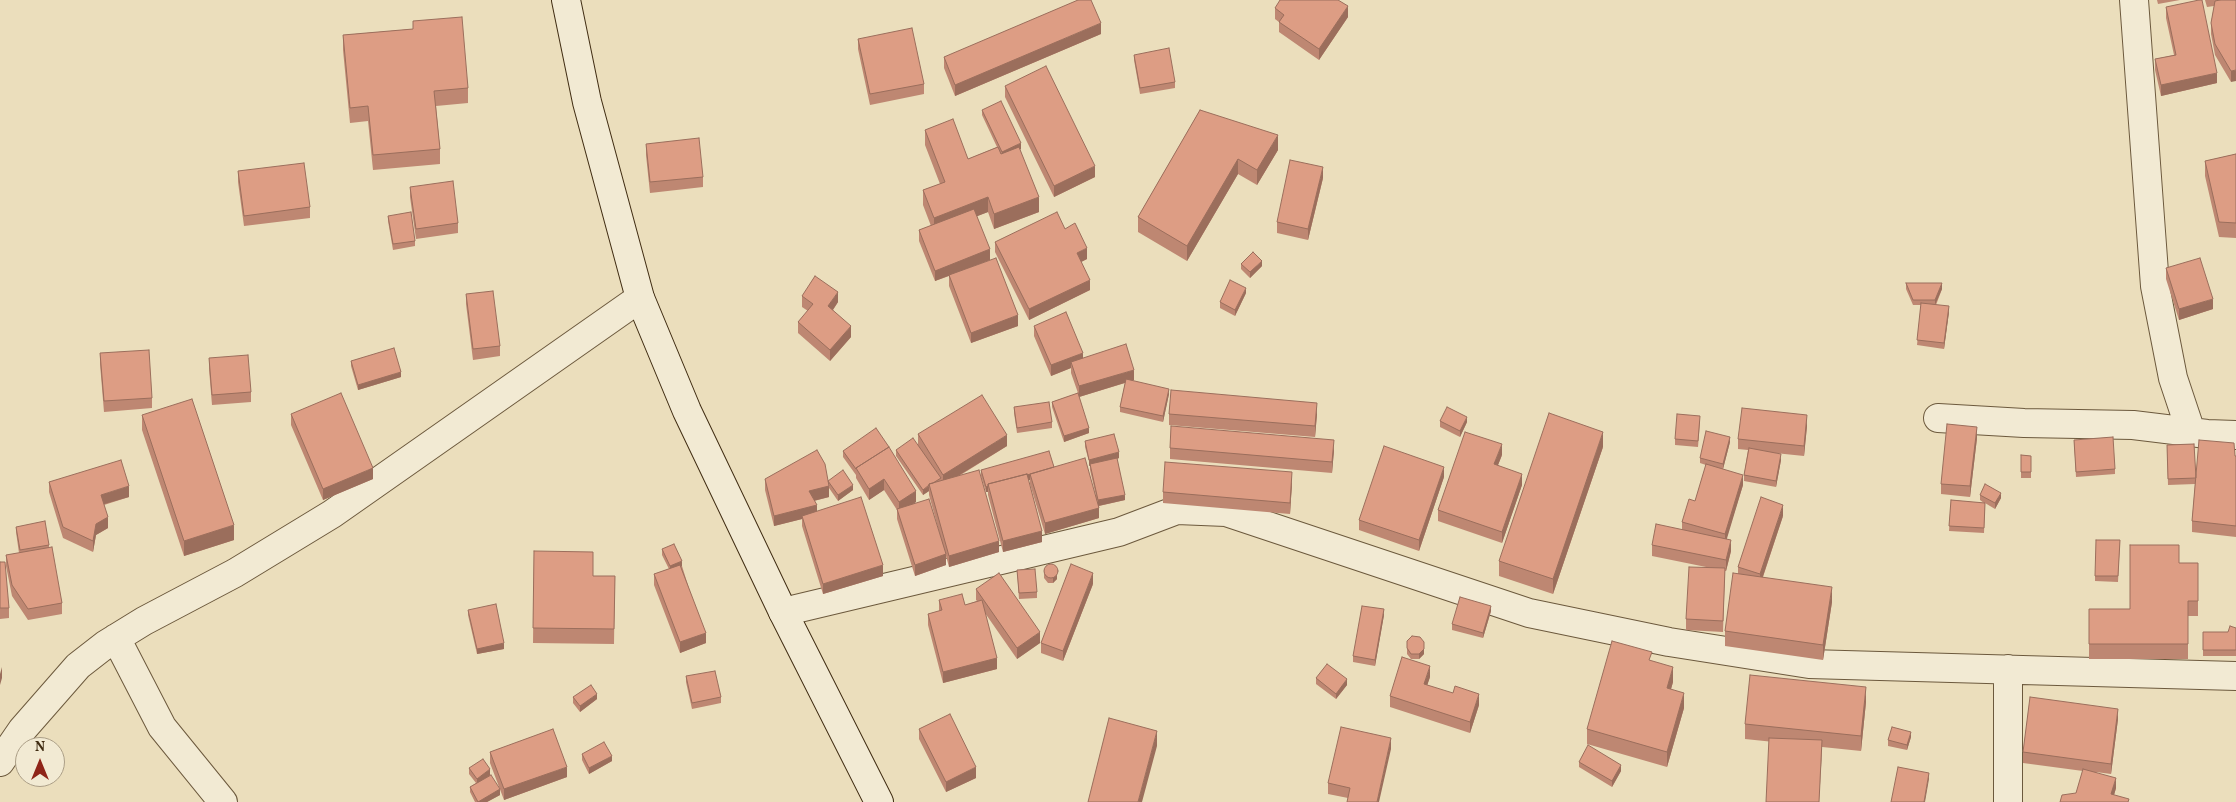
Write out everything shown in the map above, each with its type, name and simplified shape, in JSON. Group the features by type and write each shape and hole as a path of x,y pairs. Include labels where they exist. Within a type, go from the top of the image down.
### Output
{"street":[{"path":"566,0 587,102 640,298 688,411 783,612 879,802"},
{"path":"2134,0 2155,286 2173,378 2191,432"},
{"path":"0,762 22,730 78,666 116,638 235,573 332,514 640,298"},
{"path":"1938,418 2024,423 2133,425 2236,435"},
{"path":"783,612 1119,532 1177,510 1226,512 1529,613 1669,642 1809,664 2236,676"},
{"path":"116,638 162,727 223,802"},
{"path":"2008,669 2008,802"}],"building":[{"path":"1078,0 1091,0 1101,23 955,85 944,57"},
{"path":"1280,0 1338,0 1348,6 1319,49 1279,22 1284,15 1275,8"},
{"path":"2202,0 2217,73 2161,85 2155,59 2176,55 2166,7"},
{"path":"2236,0 2236,70 2231,71 2215,44 2211,23 2215,1"},
{"path":"462,17 468,88 434,91 440,149 373,155 368,106 350,108 343,35 413,29 413,21"},
{"path":"912,28 924,84 870,94 858,39"},
{"path":"1169,48 1175,82 1140,88 1134,55"},
{"path":"1046,66 1095,166 1054,186 1005,86"},
{"path":"1001,101 1021,143 1002,152 982,110"},
{"path":"1200,110 1278,135 1257,170 1238,159 1187,246 1138,217"},
{"path":"953,119 968,159 998,147 1001,154 1019,147 1039,197 994,214 988,197 934,218 923,190 945,182 925,130"},
{"path":"699,138 703,177 650,182 646,144"},
{"path":"2236,154 2236,223 2219,222 2205,161"},
{"path":"1290,160 1323,167 1308,229 1277,222"},
{"path":"304,163 310,207 244,216 238,171"},
{"path":"453,181 458,223 416,229 410,187"},
{"path":"974,209 990,249 935,271 919,230"},
{"path":"411,212 415,241 393,244 388,216"},
{"path":"1057,212 1065,229 1075,223 1087,248 1077,253 1090,280 1029,309 995,242"},
{"path":"1253,252 1262,261 1250,272 1241,264"},
{"path":"996,258 1018,315 971,333 949,275"},
{"path":"2200,258 2213,299 2179,309 2166,268"},
{"path":"815,276 838,292 828,306 851,326 830,350 798,322 813,304 802,296"},
{"path":"1230,280 1246,288 1235,310 1220,302"},
{"path":"1906,283 1942,283 1935,300 1913,300"},
{"path":"493,291 500,346 473,349 466,294"},
{"path":"1921,303 1949,306 1944,343 1917,340"},
{"path":"1066,312 1083,353 1051,365 1034,326"},
{"path":"1126,344 1134,370 1079,386 1071,362"},
{"path":"394,348 401,372 358,385 351,361"},
{"path":"149,350 152,398 104,401 100,353"},
{"path":"248,355 251,392 212,395 209,358"},
{"path":"1126,379 1169,389 1163,416 1120,407"},
{"path":"1171,390 1317,403 1315,426 1169,414"},
{"path":"341,393 373,468 323,489 291,414"},
{"path":"1078,393 1089,428 1064,436 1052,402"},
{"path":"982,395 1007,435 943,475 918,434"},
{"path":"192,399 234,525 184,541 142,415"},
{"path":"1049,402 1052,422 1017,428 1014,407"},
{"path":"1447,407 1467,417 1460,431 1440,421"},
{"path":"1742,408 1807,415 1804,446 1738,439"},
{"path":"1549,413 1603,432 1553,579 1499,561"},
{"path":"1677,414 1700,416 1698,441 1675,439"},
{"path":"1947,424 1977,427 1970,486 1941,484"},
{"path":"1171,426 1334,440 1332,462 1170,448"},
{"path":"876,428 889,447 856,469 843,451"},
{"path":"1706,431 1730,437 1723,464 1700,458"},
{"path":"1465,432 1502,444 1494,464 1522,474 1502,532 1438,510"},
{"path":"1114,434 1119,452 1089,460 1085,441"},
{"path":"2113,437 2115,469 2076,472 2074,440"},
{"path":"913,438 941,478 929,484 923,490 896,450"},
{"path":"2199,440 2234,443 2236,456 2236,526 2192,521"},
{"path":"2194,444 2196,478 2168,479 2167,445"},
{"path":"1384,446 1444,467 1419,540 1359,520"},
{"path":"889,447 916,491 899,502 884,479 869,489 856,468"},
{"path":"1749,448 1781,454 1776,481 1744,475"},
{"path":"817,450 825,464 829,486 809,491 817,505 774,516 765,479"},
{"path":"1049,451 1054,467 988,484 986,487 981,470"},
{"path":"2021,455 2031,456 2031,472 2021,472"},
{"path":"1085,458 1099,508 1045,523 1030,474"},
{"path":"1117,458 1125,495 1098,500 1090,464"},
{"path":"121,460 129,486 101,495 108,517 96,524 93,541 63,527 49,482"},
{"path":"1165,462 1292,472 1290,503 1163,492"},
{"path":"1706,464 1743,475 1725,534 1682,522 1689,499 1695,501"},
{"path":"843,470 853,485 838,495 828,481"},
{"path":"979,470 999,541 949,556 929,484"},
{"path":"1027,474 1042,531 1003,541 988,484"},
{"path":"1985,484 2001,493 1995,503 1980,495"},
{"path":"861,497 883,565 823,584 802,516"},
{"path":"1761,497 1783,505 1760,574 1738,567"},
{"path":"929,499 946,554 915,565 897,509"},
{"path":"1951,500 1985,503 1984,528 1949,526"},
{"path":"45,521 49,545 20,550 16,527"},
{"path":"1656,524 1731,540 1726,560 1652,545"},
{"path":"2096,540 2120,540 2118,576 2095,576"},
{"path":"674,544 682,561 670,566 662,549"},
{"path":"2130,545 2179,545 2179,563 2198,563 2198,601 2188,601 2188,644 2089,644 2089,609 2130,609"},
{"path":"52,547 62,603 28,609 12,585 6,555"},
{"path":"534,551 593,552 593,576 615,576 614,629 533,628"},
{"path":"0,562 5,562 9,608 0,608"},
{"path":"1051,564 1056,566 1058,571 1056,576 1051,578 1046,576 1044,571 1046,566"},
{"path":"1071,564 1093,573 1063,651 1041,643"},
{"path":"680,565 706,633 680,642 654,574"},
{"path":"1689,567 1725,568 1723,621 1686,619"},
{"path":"1035,569 1037,592 1019,593 1017,570"},
{"path":"999,573 1040,632 1017,648 976,589"},
{"path":"1733,573 1832,587 1823,645 1725,631"},
{"path":"962,594 965,605 982,600 997,658 943,672 928,614 942,610 939,600"},
{"path":"1460,597 1491,606 1483,633 1452,624"},
{"path":"496,604 504,643 477,649 468,610"},
{"path":"1362,606 1384,609 1375,660 1353,656"},
{"path":"2230,626 2236,628 2236,650 2203,650 2203,632 2228,632"},
{"path":"1412,636 1420,637 1424,642 1424,649 1419,654 1411,654 1407,648 1407,641"},
{"path":"1612,641 1652,652 1649,660 1673,667 1667,688 1684,693 1667,752 1587,729"},
{"path":"1402,657 1430,666 1424,684 1453,693 1455,686 1479,694 1470,722 1390,696"},
{"path":"1327,664 1347,679 1336,694 1316,678"},
{"path":"715,671 721,697 692,703 686,676"},
{"path":"1750,675 1866,687 1861,736 1745,724"},
{"path":"591,685 597,694 580,706 573,697"},
{"path":"2030,697 2118,709 2111,764 2023,752"},
{"path":"950,714 976,767 946,782 919,729"},
{"path":"1109,718 1157,731 1138,802 1088,802"},
{"path":"1341,727 1391,738 1377,802 1347,802 1350,788 1328,783"},
{"path":"1892,727 1911,732 1907,745 1888,740"},
{"path":"553,729 567,767 504,789 490,752"},
{"path":"1769,738 1822,740 1819,802 1766,802"},
{"path":"604,742 612,756 589,768 582,754"},
{"path":"1588,745 1621,765 1612,781 1579,762"},
{"path":"483,759 490,769 477,779 469,768"},
{"path":"1898,767 1929,773 1924,802 1891,802"},
{"path":"2083,769 2116,778 2111,794 2129,799 2128,802 2060,802 2062,795 2076,793"},
{"path":"491,775 500,789 478,802 470,787"}]}
